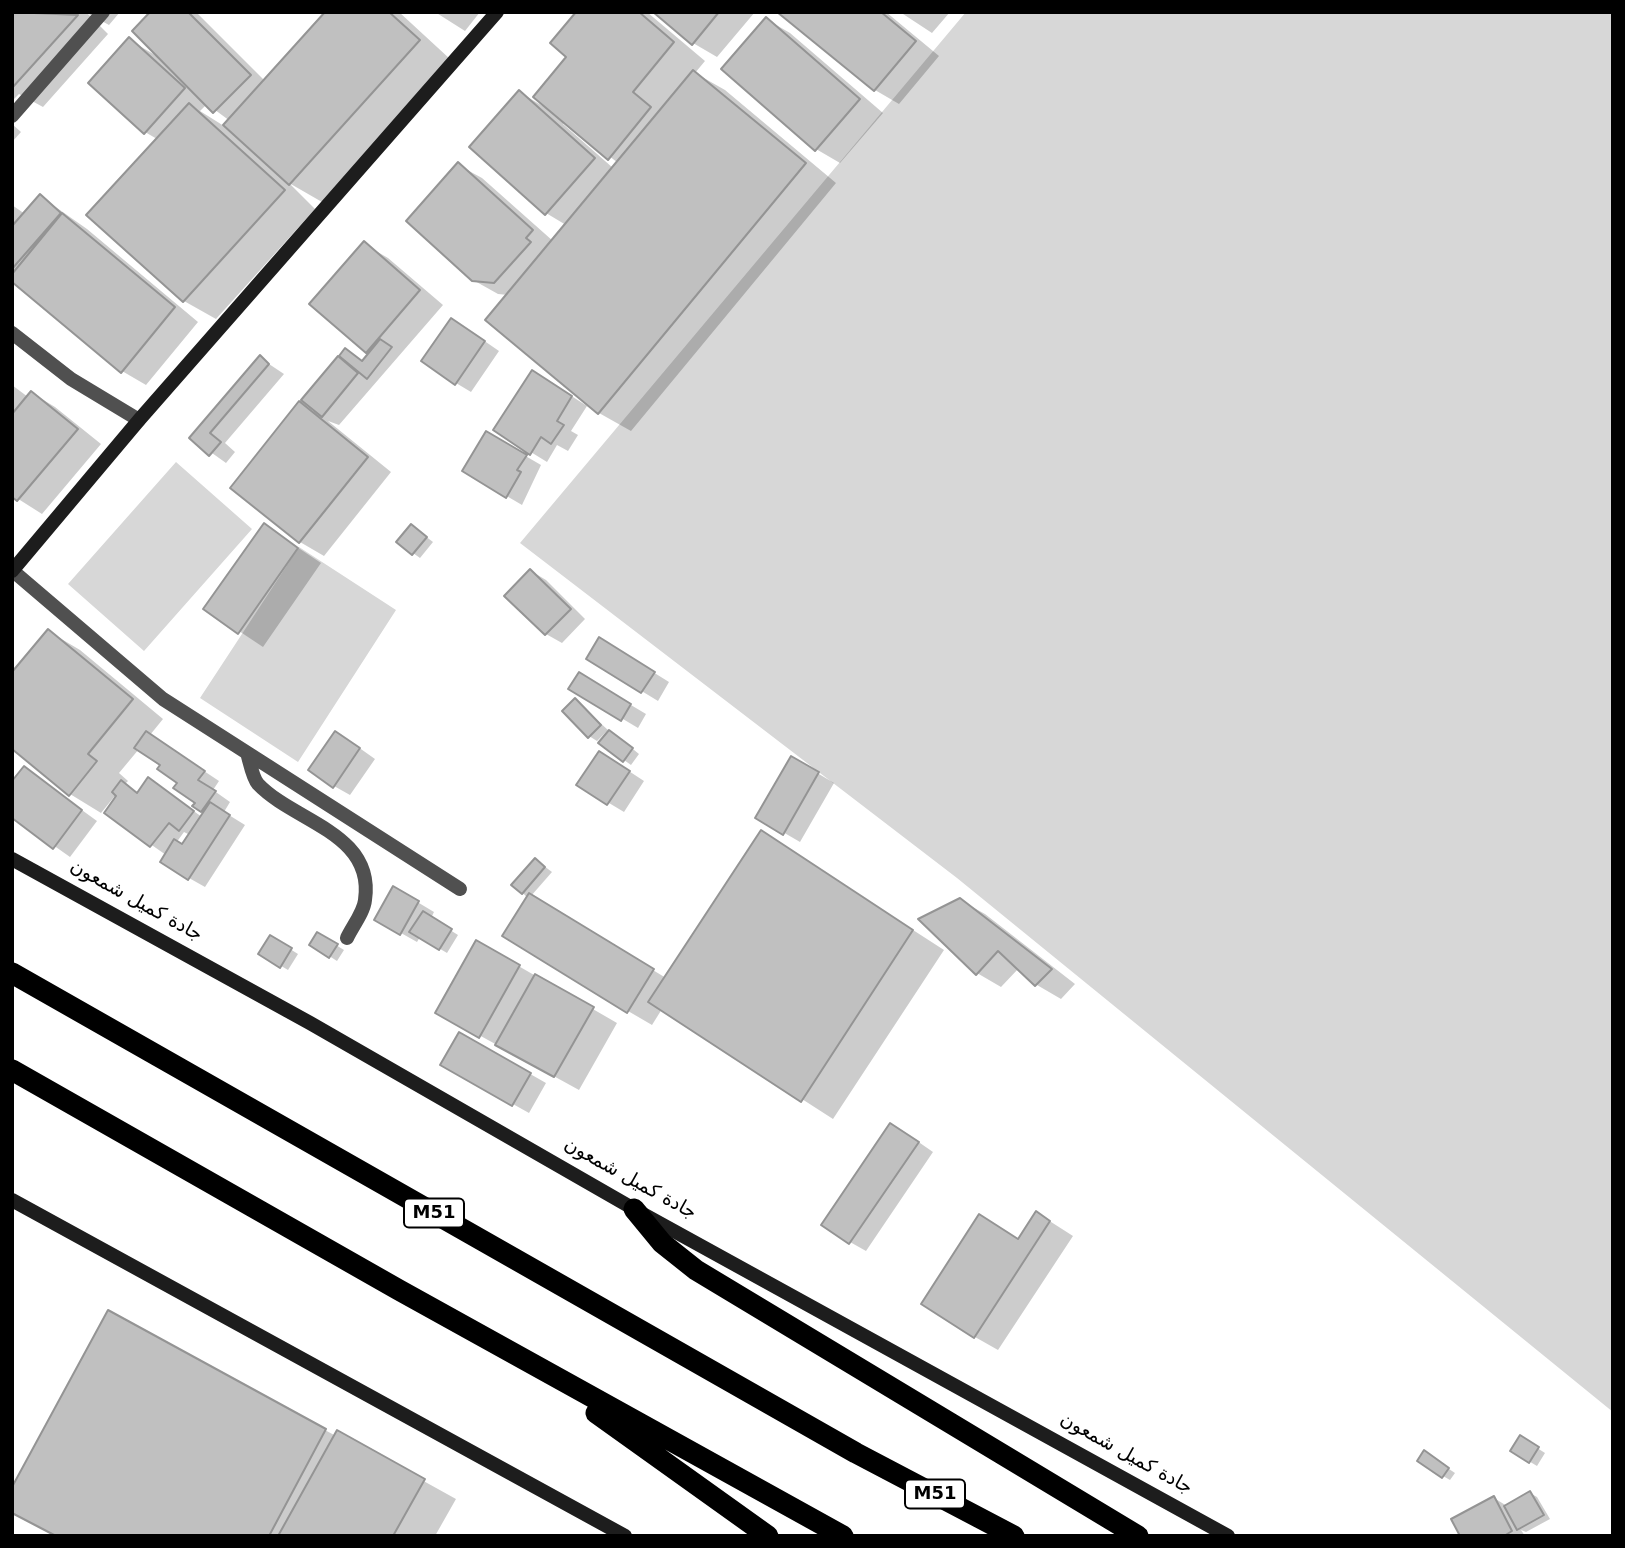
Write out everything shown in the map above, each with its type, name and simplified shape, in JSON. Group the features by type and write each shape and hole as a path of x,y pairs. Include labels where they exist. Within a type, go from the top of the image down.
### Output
{"highway":[{"name":"M51","path":"12,973 856,1453 1014,1536"},
{"path":"12,1070 843,1536"},
{"path":"634,1209 662,1243 696,1270 1138,1536"},
{"path":"515,1354 768,1536"}],"main road":[{"path":"12,571 139,420 497,12"},
{"name":"جادة كميل شمعون","path":"12,859 310,1023 634,1209 1228,1536"},
{"path":"12,1200 625,1536"}],"street":[{"path":"12,116 103,12"},
{"path":"12,333 71,379 139,420"},
{"path":"12,571 163,699 460,890"},
{"path":"247,753 257,782 285,805 333,832 363,865 366,901 346,938"}],"shaded area":[{"path":"966,12 1613,12 1613,1412 957,878 520,543"},
{"path":"176,462 252,529 144,651 68,584"},
{"path":"299,547 396,610 298,762 200,698"}],"building":[{"path":"12,12 78,15 12,88"},
{"path":"150,12 188,12 251,75 213,113 132,31"},
{"path":"325,12 389,12 420,40 289,185 223,125"},
{"path":"576,12 639,12 674,42 633,92 651,107 608,160 533,97 566,57 550,43"},
{"path":"653,12 719,12 692,45"},
{"path":"777,12 881,12 916,41 874,91"},
{"path":"766,17 860,99 815,151 721,69"},
{"path":"129,37 185,88 144,134 88,83"},
{"path":"693,70 806,163 598,414 485,320"},
{"path":"519,90 595,158 545,215 469,147"},
{"path":"189,103 285,190 183,302 86,215"},
{"path":"458,162 533,230 526,238 531,242 494,283 472,281 406,221"},
{"path":"40,194 61,213 12,269 12,226"},
{"path":"62,213 175,307 121,373 12,282 12,274"},
{"path":"364,241 420,290 366,353 309,304"},
{"path":"451,318 485,341 455,385 421,361"},
{"path":"380,339 392,347 367,379 339,356 345,348 362,361"},
{"path":"260,355 269,364 210,433 221,442 209,456 189,438"},
{"path":"338,356 358,373 322,417 301,400"},
{"path":"532,370 572,396 557,421 564,425 551,444 541,437 530,455 493,430"},
{"path":"31,391 78,429 17,501 12,497 12,414"},
{"path":"299,401 368,457 299,543 230,488"},
{"path":"486,431 527,455 517,470 521,472 506,498 462,471"},
{"path":"264,523 298,548 238,634 203,609"},
{"path":"411,524 427,537 412,555 396,542"},
{"path":"530,569 571,609 545,635 504,596"},
{"path":"48,629 133,699 88,754 97,761 69,796 12,749 12,672"},
{"path":"599,637 655,672 641,693 586,659"},
{"path":"579,672 631,704 621,721 568,689"},
{"path":"575,698 601,725 588,738 562,711"},
{"path":"609,730 633,748 623,762 598,743"},
{"path":"146,731 205,771 198,780 216,791 201,812 192,806 195,803 173,788 177,783 157,769 160,765 134,748"},
{"path":"335,731 360,748 333,788 308,770"},
{"path":"599,751 630,771 607,805 576,785"},
{"path":"791,756 819,772 783,835 755,818"},
{"path":"24,766 82,810 53,849 12,818 12,781"},
{"path":"148,777 194,811 179,831 169,823 150,847 104,813 116,796 112,792 121,780 137,793"},
{"path":"210,802 230,815 188,880 160,862 174,839 182,844"},
{"path":"761,830 913,930 801,1102 648,1002"},
{"path":"535,858 545,867 522,894 511,885"},
{"path":"393,886 419,901 400,935 374,920"},
{"path":"529,893 654,969 627,1013 502,936"},
{"path":"960,898 1052,969 1035,986 998,951 976,975 918,919"},
{"path":"423,911 452,929 439,950 409,932"},
{"path":"317,932 338,944 329,958 309,945"},
{"path":"270,935 292,948 280,968 258,954"},
{"path":"476,940 520,965 479,1038 435,1013"},
{"path":"535,974 594,1007 554,1077 495,1045"},
{"path":"459,1032 531,1073 512,1106 440,1065"},
{"path":"890,1123 919,1142 849,1244 821,1225"},
{"path":"1036,1211 1050,1221 974,1338 921,1304 979,1214 1018,1239"},
{"path":"108,1310 326,1429 269,1536 56,1536 12,1513 12,1487"},
{"path":"337,1430 425,1479 393,1536 278,1536"},
{"path":"1520,1435 1539,1447 1529,1463 1510,1451"},
{"path":"1424,1450 1449,1468 1442,1478 1417,1461"},
{"path":"1530,1491 1544,1515 1517,1530 1504,1506"},
{"path":"1494,1496 1512,1531 1504,1536 1460,1536 1451,1519"}]}
